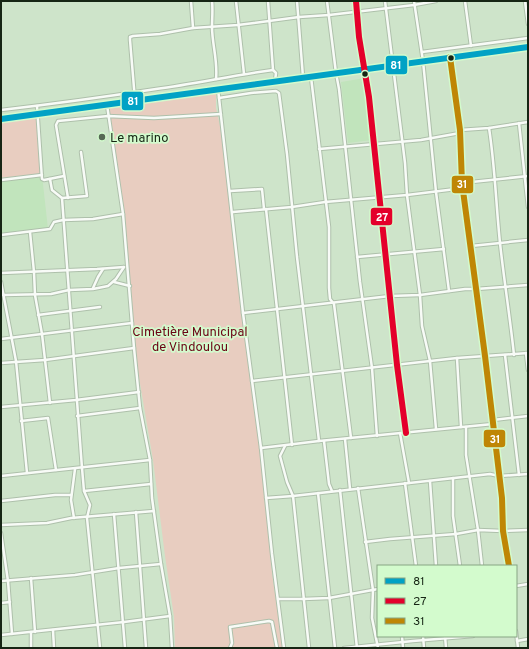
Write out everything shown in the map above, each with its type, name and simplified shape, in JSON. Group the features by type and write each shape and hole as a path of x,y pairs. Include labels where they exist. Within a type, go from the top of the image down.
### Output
{"highway":[{"path":"1,119 528,47"}],"street":[{"path":"191,1 193,28"},
{"path":"212,1 212,27 217,69 216,78"},
{"path":"236,1 244,74"},
{"path":"268,1 273,70 276,73 275,81"},
{"path":"297,1 303,78"},
{"path":"327,1 339,89 344,147 357,257 372,368 377,436"},
{"path":"356,1 359,37 369,97 397,365 406,433"},
{"path":"385,1 406,163 407,195 415,251 422,326 430,361 436,429"},
{"path":"414,1 422,52 436,192 449,291"},
{"path":"135,100 130,37 160,34 193,28 238,25 270,20 356,12 436,1"},
{"path":"465,1 471,46"},
{"path":"525,1 528,24"},
{"path":"422,52 528,38"},
{"path":"450,57 460,130 462,183 464,188 476,289 486,356 499,476 503,531 509,565"},
{"path":"1,110 134,92 273,70"},
{"path":"311,77 328,227 330,299 334,304 351,438"},
{"path":"218,89 233,212 243,314 261,448 284,648"},
{"path":"219,98 251,93 276,91 279,93 319,441"},
{"path":"107,104 123,214 140,408 150,460 154,511 170,616 172,648"},
{"path":"37,106 43,180 64,176"},
{"path":"68,198 57,122 60,120 108,116 154,118 221,114"},
{"path":"460,130 489,128 528,122"},
{"path":"519,123 526,177 528,207"},
{"path":"489,128 493,152 500,243 514,355"},
{"path":"319,149 431,138 460,133"},
{"path":"50,179 52,190 62,198 87,196 81,152"},
{"path":"1,180 42,175"},
{"path":"462,183 526,177"},
{"path":"233,212 292,207 351,199 380,198 464,188"},
{"path":"230,191 262,189 292,445"},
{"path":"62,198 77,416 84,491 90,505 87,518 100,648"},
{"path":"1,235 50,229 54,222 63,220 93,219 123,214"},
{"path":"30,232 34,272 34,295 42,334 50,403"},
{"path":"471,246 528,240"},
{"path":"357,257 444,249"},
{"path":"1,273 103,269 128,266"},
{"path":"3,295 51,294 69,290 93,289 108,286 114,282 124,267"},
{"path":"93,289 103,269"},
{"path":"1,282 16,361 27,473"},
{"path":"114,282 130,286"},
{"path":"243,314 390,296 420,295 465,288 476,289 528,285"},
{"path":"38,315 100,308"},
{"path":"1,313 6,313"},
{"path":"1,339 132,323"},
{"path":"1,363 45,360 134,348"},
{"path":"252,381 457,358 527,353 528,370"},
{"path":"505,355 519,475"},
{"path":"457,358 461,427"},
{"path":"1,407 50,403 139,392"},
{"path":"77,416 140,408"},
{"path":"261,448 466,427 528,416"},
{"path":"21,421 48,418 56,470"},
{"path":"466,427 466,455 482,565"},
{"path":"400,433 407,483 411,538 416,565"},
{"path":"345,439 350,489"},
{"path":"324,441 329,484 332,492"},
{"path":"285,446 280,456 287,482 293,496 309,648"},
{"path":"1,476 150,460"},
{"path":"74,518 71,495 75,468"},
{"path":"266,498 490,474 499,476 528,474"},
{"path":"453,478 453,516 460,565"},
{"path":"430,480 436,565"},
{"path":"84,491 151,484"},
{"path":"358,488 373,590 372,618 378,647"},
{"path":"340,490 357,647"},
{"path":"318,493 335,648"},
{"path":"1,501 55,495 71,495"},
{"path":"1,525 47,522 74,518 154,511"},
{"path":"136,512 146,648"},
{"path":"114,514 125,648"},
{"path":"365,542 390,538 411,538 456,534 478,530 528,530"},
{"path":"1,533 8,580 12,634"},
{"path":"1,581 75,575 92,571 161,564"},
{"path":"31,578 35,632"},
{"path":"517,586 528,584"},
{"path":"278,599 329,598 377,589"},
{"path":"1,604 10,602"},
{"path":"1,635 170,616"},
{"path":"230,648 232,643 230,627 269,621 272,622 277,648"},
{"path":"53,630 54,648"},
{"path":"30,632 31,648"},
{"path":"402,637 403,648"},
{"path":"344,648 378,647 402,642 445,637 446,648"},
{"path":"517,637 518,648"},
{"path":"517,640 528,639"},
{"path":"423,640 424,648"}],"shaded area":[{"path":"365,78 372,140 348,143 341,82"},
{"path":"42,175 48,229 1,235 1,180"}],"green space":[{"name":"Cimetière Municipal de Vindoulou","path":"216,91 216,108 220,126 234,226 247,345 261,448 272,573 283,648 175,648 174,617 153,460 134,348 123,214 107,108"},
{"path":"36,117 42,174 1,178 1,122"}],"transit line":[{"name":"27","path":"356,1 359,37 369,97 397,365 406,433"},
{"name":"81","path":"1,119 528,47"},
{"name":"31","path":"450,57 460,130 462,183 485,356 502,498 503,531 509,565"}],"place":[{"name":"Le marino","path":"102,137"}]}
